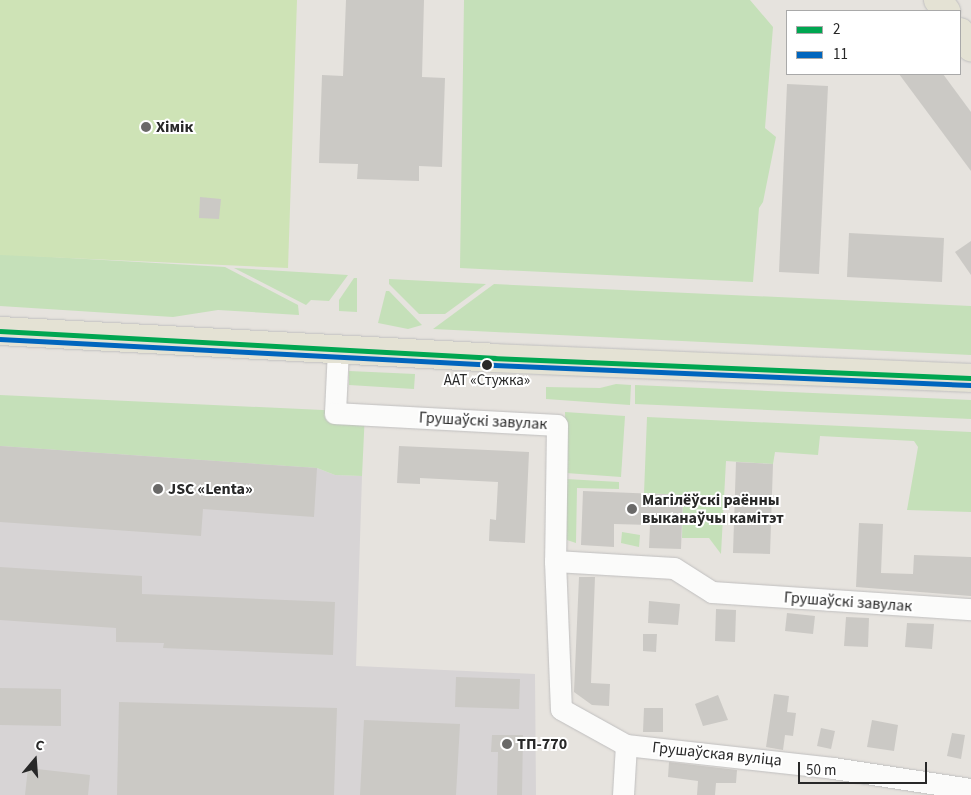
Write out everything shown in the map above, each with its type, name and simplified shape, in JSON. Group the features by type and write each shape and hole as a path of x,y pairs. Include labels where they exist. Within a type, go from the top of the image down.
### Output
{"main road":[{"path":"961,33 971,47"},
{"path":"0,331 338,349 971,378"}],"street":[{"name":"Грушаўскі завулак","path":"338,349 335,413 557,425 555,561 674,568 712,592 971,609"},
{"name":"Грушаўская вуліца","path":"555,561 562,709 626,745 824,766 971,789"},
{"path":"623,795 626,745"}],"shaded area":[{"name":"JSC «Lenta»","path":"0,446 317,468 335,475 362,476 356,666 535,674 536,795 0,795"}],"green space":[{"name":"Хімік","path":"0,0 297,0 288,268 0,255"},
{"path":"464,0 750,0 773,27 765,128 776,137 763,202 759,208 753,282 460,268"},
{"path":"0,254 225,267 298,305 299,315 218,310 173,317 0,306"},
{"path":"234,268 348,275 329,301 311,300 306,305"},
{"path":"354,278 357,278 357,312 339,311 339,300"},
{"path":"389,279 486,284 445,314 419,314 389,284"},
{"path":"494,284 971,306 971,355 433,329"},
{"path":"386,291 389,291 422,325 408,329 378,323"},
{"path":"349,371 415,374 414,389 349,385"},
{"path":"616,384 631,385 630,405 546,399 546,387 600,388"},
{"path":"635,385 971,400 971,419 635,404"},
{"path":"0,395 365,412 362,476 335,475 317,468 0,446"},
{"path":"565,412 625,416 621,477 566,473"},
{"path":"647,417 971,432 971,512 907,510 918,447 914,441 820,436 818,455 775,452 773,464 726,461 721,554 709,538 682,538 683,495 644,493"},
{"path":"566,479 619,482 619,489 577,488 576,543 567,540 564,535"},
{"path":"622,532 640,535 639,547 621,543"}],"building":[{"path":"346,0 424,0 422,77 445,78 442,167 419,166 419,181 357,179 358,164 319,163 322,75 343,76"},
{"path":"900,75 944,75 971,112 971,171"},
{"path":"787,84 828,86 819,274 779,272"},
{"path":"200,197 221,199 219,219 199,218"},
{"path":"849,233 944,238 942,282 847,277"},
{"path":"971,241 971,275 955,252"},
{"name":"JSC «Lenta»","path":"0,446 317,468 314,517 203,509 201,536 0,522"},
{"path":"399,446 529,452 525,543 489,541 490,519 496,520 498,482 420,478 420,484 397,483"},
{"path":"736,462 773,464 770,554 733,553"},
{"name":"Магілёўскі раённы выканаўчы камітэт","path":"583,491 683,495 681,549 649,548 650,525 614,524 614,547 581,545"},
{"path":"859,523 883,524 881,573 913,574 914,555 971,557 971,596 856,587"},
{"path":"0,567 142,576 142,594 335,602 333,655 163,648 164,643 116,642 116,628 0,620"},
{"path":"579,577 595,577 591,683 610,684 609,706 592,705 574,692"},
{"path":"649,601 680,604 678,625 648,623"},
{"path":"716,609 736,610 735,642 715,641"},
{"path":"787,613 815,616 813,634 785,631"},
{"path":"846,617 869,618 868,647 844,646"},
{"path":"907,623 934,624 932,649 905,647"},
{"path":"643,634 657,634 656,652 643,651"},
{"path":"456,677 520,679 519,709 455,707"},
{"path":"0,688 61,689 61,726 0,725"},
{"path":"774,694 789,696 787,712 796,713 793,736 785,735 783,750 766,747"},
{"path":"718,695 728,720 703,726 695,704"},
{"path":"119,702 337,708 334,795 117,795"},
{"path":"644,708 663,708 663,732 643,732"},
{"path":"364,720 460,724 456,795 360,795"},
{"path":"872,720 898,725 894,751 867,747"},
{"path":"821,728 835,731 831,749 817,746"},
{"path":"952,733 965,735 961,759 947,756"},
{"path":"492,735 523,735 522,795 497,795 498,752 491,752"},
{"path":"669,762 737,770 736,783 716,783 715,795 697,795 698,781 668,777"},
{"path":"28,768 90,775 88,795 25,795"}],"transit line":[{"name":"2","path":"0,331 494,358 971,378"},
{"name":"11","path":"0,339 494,365 971,385"}],"place":[{"name":"Хімік","path":"146,127"},
{"name":"ААТ «Стужка»","path":"487,365"},
{"name":"JSC «Lenta»","path":"158,489"},
{"name":"Магілёўскі раённы выканаўчы камітэт","path":"632,509"},
{"name":"ТП-770","path":"507,744"}]}
